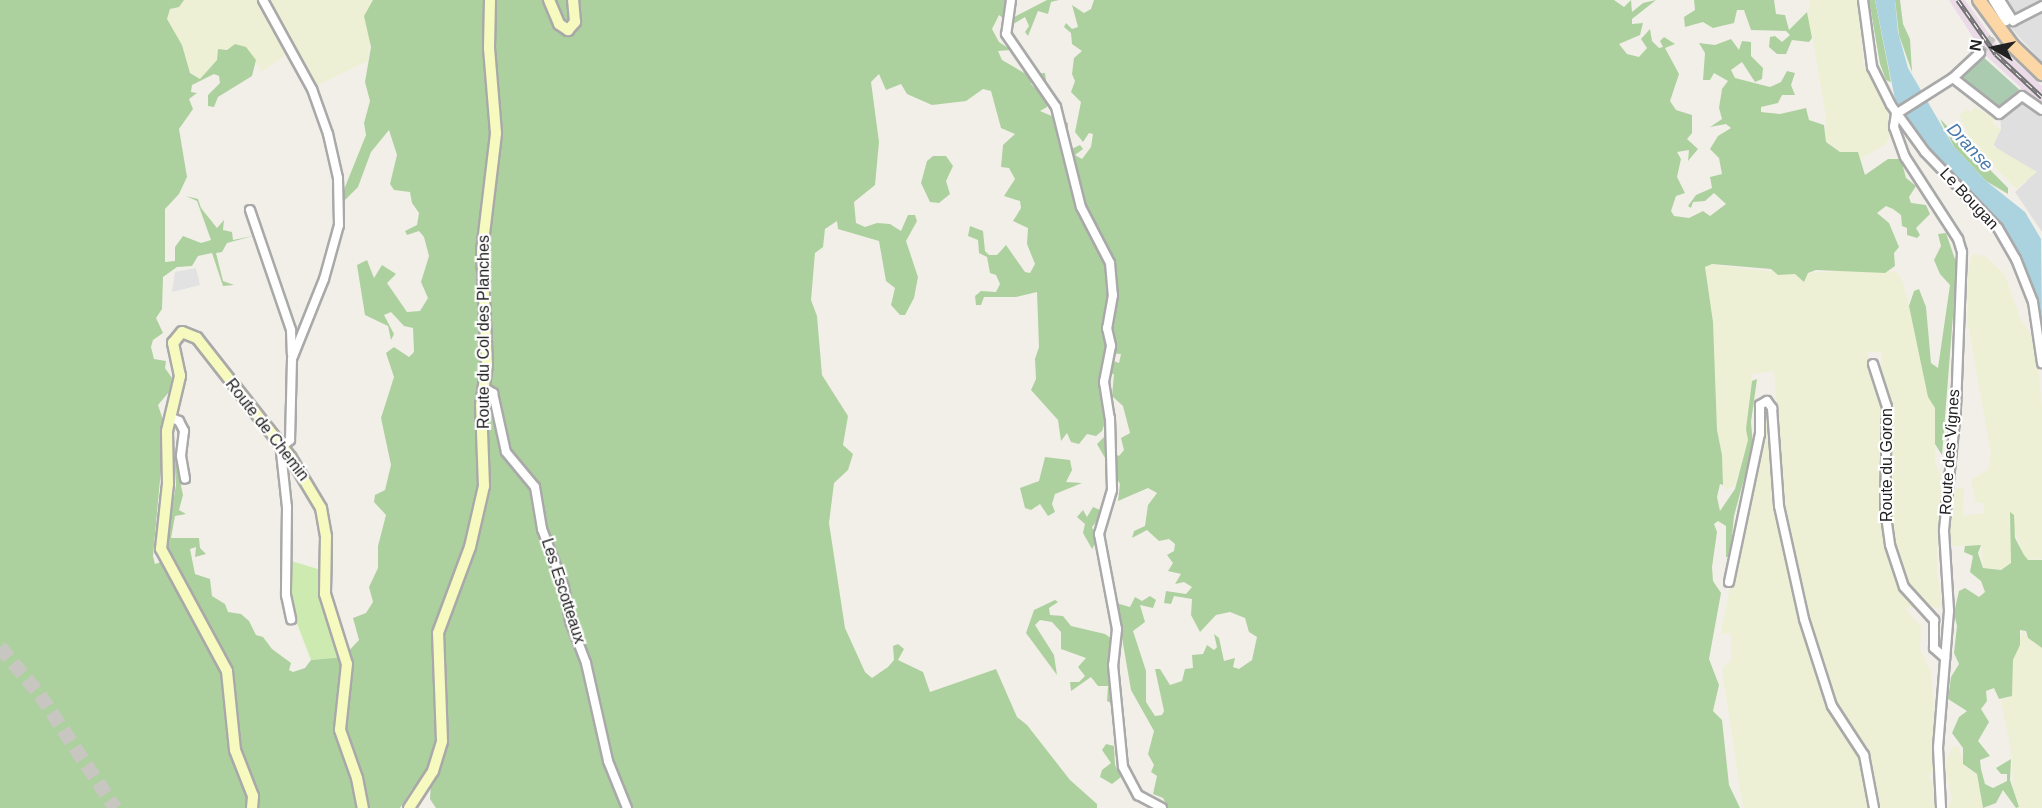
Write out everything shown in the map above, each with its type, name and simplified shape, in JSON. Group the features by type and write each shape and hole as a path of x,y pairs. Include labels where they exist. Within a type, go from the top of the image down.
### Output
{"main road":[{"path":"1979,0 2012,45 2042,74"}],"street":[{"path":"262,0 312,89 328,134 338,178 339,225 324,279 292,359"},
{"name":"Route du Col des Planches","path":"410,808 433,771 443,733 440,625 465,561 482,504 483,387 487,365 482,251 496,133 489,48 490,0"},
{"path":"549,0 559,24 568,30 576,22 573,0"},
{"path":"1011,0 1006,34 1056,106 1081,207 1110,263 1113,295 1107,328 1111,346 1104,382 1110,418 1112,490 1099,534 1117,629 1113,665 1123,767 1138,795 1162,808"},
{"path":"1863,0 1872,66 1899,113 1953,78 1980,53"},
{"path":"1993,0 2006,21"},
{"path":"2000,0 2013,21 2042,6"},
{"path":"1953,78 1999,114 2022,96 2042,110"},
{"name":"Le Bougan","path":"1899,113 1920,147 1979,207 2009,246 2030,292 2042,363"},
{"name":"Route des Vignes","path":"1899,113 1894,127 1905,157 1958,239 1962,252 1955,418 1944,531 1948,611 1938,748 1941,808"},
{"path":"250,210 291,330 290,440 281,445 288,511 286,595 291,619"},
{"name":"Route de Chemin","path":"252,808 253,796 235,750 227,671 161,549 170,417 180,376 173,340 178,333 186,332 196,338 306,478 323,515 325,594 347,664 340,730 357,778 363,808"},
{"name":"Route du Goron","path":"1873,364 1887,406 1885,509 1890,545 1904,587 1934,620 1935,650 1945,658"},
{"name":"Les Escotteaux","path":"483,387 493,393 506,452 535,487 542,529 564,587 571,626 586,663 608,761 627,808"},
{"path":"1729,582 1760,434 1760,405 1767,401 1772,408 1779,506 1804,619 1832,706 1866,758 1874,808"},
{"path":"170,417 179,421 183,431 181,456 185,480"}],"shaded area":[{"path":"1949,0 1965,0 1997,45 2042,86 2042,107 1983,53"},
{"path":"1990,0 2042,0 2042,62 2010,27"},
{"path":"2021,88 2042,107 2042,232 2015,192 2027,181 1993,144 2001,129 2000,111"},
{"path":"196,268 200,285 172,292 175,272"}],"green space":[{"path":"0,0 184,0 179,7 170,9 167,19 182,45 190,73 200,79 217,60 218,49 227,50 235,44 246,47 256,60 252,76 218,97 214,107 208,106 208,95 220,83 219,76 214,74 192,85 191,92 197,93 189,99 193,109 179,129 187,177 179,194 165,209 165,262 175,261 175,247 183,236 201,243 211,240 197,201 186,196 198,199 201,208 217,228 224,220 223,230 232,232 233,240 253,236 227,243 222,252 216,253 223,281 234,285 223,286 212,253 198,256 192,266 177,267 163,277 162,309 156,318 163,333 153,340 151,347 154,359 166,361 165,368 172,378 169,392 158,405 165,426 160,434 163,448 153,556 155,564 171,559 166,544 176,485 174,452 183,495 179,510 186,514 175,516 171,538 199,538 200,548 206,554 195,557 196,547 190,549 195,574 210,579 212,596 225,604 228,612 241,614 249,621 256,635 263,637 272,649 291,663 289,670 293,672 305,668 311,660 343,657 359,640 353,618 366,613 373,602 369,587 378,568 378,546 386,515 374,502 375,495 385,490 391,465 381,418 394,377 386,353 394,347 409,357 414,352 413,328 404,326 391,312 384,315 394,334 391,340 388,326 365,315 357,265 367,260 374,278 382,265 396,274 387,283 407,312 420,311 428,298 421,282 429,256 424,237 419,231 407,235 405,231 417,225 419,213 412,203 410,192 394,190 390,184 397,155 389,130 371,152 358,187 344,201 341,197 366,135 364,123 370,101 365,82 371,47 364,16 373,0 1015,0 1009,14 1014,17 1047,0 1059,0 1051,2 1048,14 1038,11 1028,36 1025,32 1029,26 1025,17 1012,25 999,15 992,29 999,42 1011,50 998,51 1002,60 1026,74 1045,73 1046,80 1034,78 1031,84 1047,100 1047,107 1040,111 1068,123 1068,133 1059,135 1062,149 1065,152 1080,145 1083,149 1075,155 1082,159 1091,147 1093,134 1089,133 1083,142 1075,132 1081,102 1071,92 1075,81 1072,74 1074,58 1082,51 1072,44 1071,33 1064,27 1066,23 1072,29 1078,27 1072,5 1084,13 1091,9 1094,0 1614,0 1624,7 1631,0 1632,12 1643,3 1656,0 1632,19 1632,24 1643,23 1640,35 1619,44 1627,54 1639,57 1647,48 1641,39 1650,29 1652,41 1659,48 1663,47 1660,41 1664,37 1675,44 1665,48 1679,74 1670,101 1676,110 1692,115 1692,133 1687,139 1698,149 1688,161 1689,150 1677,152 1681,159 1677,177 1685,193 1676,196 1671,211 1674,216 1689,218 1703,211 1710,216 1726,204 1714,193 1705,201 1693,202 1691,208 1688,206 1696,195 1712,188 1710,177 1722,174 1719,158 1710,149 1718,136 1731,128 1726,124 1710,127 1722,119 1719,108 1722,89 1728,81 1714,73 1710,80 1703,80 1705,53 1699,43 1715,45 1731,39 1739,50 1742,41 1751,42 1751,56 1763,68 1762,79 1755,82 1742,62 1731,70 1735,78 1770,87 1781,82 1787,71 1795,73 1791,85 1795,95 1782,95 1778,103 1761,107 1761,112 1780,114 1806,108 1809,120 1824,125 1826,142 1840,152 1858,152 1865,175 1888,159 1901,159 1906,178 1916,186 1909,197 1911,203 1926,205 1930,214 1916,228 1920,235 1917,238 1907,235 1907,228 1902,226 1901,215 1893,209 1886,206 1877,213 1889,223 1899,247 1894,253 1895,266 1885,273 1816,270 1808,273 1804,282 1795,274 1778,275 1771,269 1712,264 1705,267 1713,322 1717,430 1722,455 1723,485 1720,484 1717,497 1720,511 1735,489 1748,440 1746,429 1752,381 1757,379 1751,422 1753,445 1734,516 1730,557 1726,557 1726,526 1718,521 1714,524 1717,532 1712,567 1713,581 1721,593 1709,659 1719,685 1713,711 1722,720 1729,785 1740,808 1168,808 1163,798 1153,794 1157,776 1151,772 1154,765 1148,754 1154,731 1131,690 1116,603 1130,607 1135,597 1142,601 1150,596 1156,600 1153,608 1140,605 1145,622 1133,631 1146,671 1146,702 1155,716 1162,715 1164,711 1155,669 1160,669 1170,685 1182,681 1185,669 1193,668 1192,655 1203,654 1207,645 1214,650 1217,647 1214,634 1219,638 1224,661 1235,658 1233,667 1239,669 1252,660 1257,637 1249,632 1245,618 1230,612 1216,615 1200,632 1191,615 1192,599 1174,596 1171,604 1164,603 1166,591 1186,594 1192,587 1184,582 1175,584 1181,574 1168,571 1173,563 1167,555 1174,551 1175,544 1169,539 1159,541 1147,530 1132,538 1134,531 1145,526 1148,505 1157,493 1148,488 1118,501 1120,484 1097,444 1105,436 1106,448 1119,456 1124,450 1121,438 1130,433 1123,406 1112,396 1114,374 1108,375 1111,360 1119,363 1121,354 1106,353 1100,371 1107,417 1102,431 1096,436 1087,434 1079,444 1071,442 1067,433 1061,441 1058,420 1031,390 1036,379 1035,359 1039,347 1037,292 1016,297 984,297 981,305 976,305 975,296 981,291 996,292 1000,284 996,275 990,273 987,257 979,253 978,240 968,236 970,226 983,231 985,251 989,255 997,255 1006,245 1025,272 1030,273 1035,264 1027,244 1028,228 1013,221 1021,208 1020,201 1004,196 1015,179 1009,168 1001,167 1003,145 1015,134 1001,128 991,91 983,89 966,101 932,105 907,94 901,84 886,90 879,74 871,82 879,142 875,185 854,202 856,223 865,227 877,223 890,224 901,231 908,215 915,215 917,221 906,241 918,277 914,298 905,315 900,315 891,305 895,288 886,281 879,241 838,229 837,221 825,229 823,247 815,253 811,300 817,316 822,375 848,416 843,445 853,454 848,470 834,483 829,523 845,628 865,672 872,678 894,660 893,646 898,644 904,649 898,660 923,672 930,692 996,669 1017,717 1027,725 1070,780 1097,804 1097,808 436,808 430,799 431,779 412,789 400,808 0,808"},
{"path":"184,0 260,0 289,53 261,72 246,47 221,49 217,60 200,79 188,70 182,45 167,23 168,12"},
{"path":"264,0 373,0 368,61 314,87"},
{"path":"1694,0 1774,0 1776,14 1785,15 1789,30 1807,12 1812,38 1809,42 1792,40 1786,54 1777,54 1769,47 1770,37 1775,36 1782,42 1790,35 1786,31 1751,30 1744,10 1737,10 1734,23 1713,28 1703,22 1685,27 1684,17 1695,10"},
{"path":"1810,0 1859,0 1863,64 1888,111 1890,137 1885,145 1860,159 1858,152 1841,152 1826,142 1826,117 1812,34 1807,26"},
{"path":"1869,0 1875,0 1891,82 1886,80 1880,64"},
{"path":"1895,0 1900,0 1903,24 1910,39 1912,72 1899,35"},
{"path":"1981,55 2019,89 1999,111 1962,77"},
{"path":"1974,106 1994,118 1993,124 2001,129 1993,146 2037,172 2016,189 1974,146 1959,115 1968,108 1970,115"},
{"path":"1940,119 2008,188 2008,194 1986,181 1954,147"},
{"path":"933,156 946,156 953,166 946,181 950,194 939,203 930,202 921,183 927,161"},
{"path":"1946,233 1957,265 1942,455 1935,444 1935,408 1928,397 1909,306 1914,291 1919,289 1926,307 1931,363 1938,368 1950,285 1940,274 1934,260 1941,246 1938,234"},
{"path":"1972,254 1985,256 2005,275 2020,318 2030,333 2038,363 2042,408 2042,559 2028,560 2024,555 2009,516 2013,557 2009,566 2000,570 1983,568 1981,545 1952,546 1948,541 1955,488 1964,488 1963,516 1984,513 1984,504 1976,502 1971,480 1988,470 1991,454 1968,324 1968,274"},
{"path":"1707,264 1795,274 1865,269 1896,272 1901,277 1918,336 1928,397 1935,408 1935,462 1942,479 1937,573 1943,603 1939,608 1931,607 1913,591 1902,571 1889,513 1891,406 1880,373 1882,352 1868,352 1867,371 1883,394 1884,467 1880,504 1887,543 1896,577 1915,603 1913,609 1910,606 1905,609 1922,627 1920,649 1931,672 1936,732 1931,742 1934,771 1928,775 1936,789 1937,808 1878,808 1870,750 1845,718 1831,691 1808,617 1784,508 1774,371 1752,374 1747,447 1734,486 1726,490 1723,485 1713,383 1712,311 1704,279"},
{"path":"1769,405 1774,485 1807,633 1804,636 1810,640 1832,713 1861,754 1871,808 1743,808 1723,677 1723,667 1731,661 1731,633 1722,634 1721,629 1761,448 1765,407"},
{"path":"1045,457 1070,460 1072,470 1066,482 1082,483 1055,494 1052,504 1055,512 1048,516 1040,504 1031,510 1025,508 1020,488 1039,481"},
{"path":"1093,507 1100,510 1101,516 1092,527 1097,541 1092,549 1083,533 1085,524 1077,517 1083,510 1087,517"},
{"path":"2010,512 2014,515 2015,538 2024,555 2028,560 2042,560 2042,648 2028,638 2026,631 2020,630 2020,645 2013,660 2012,696 1999,699 1994,688 1986,691 1987,701 1981,709 1989,722 1978,741 1990,756 1980,760 1985,784 1993,788 2007,781 2007,774 2001,774 1996,768 2011,759 2010,780 2019,807 2016,808 2003,790 1996,803 1983,808 1977,774 1963,764 1963,748 1952,733 1959,717 1967,711 1948,699 1951,677 1959,664 1954,653 1957,626 1954,613 1959,591 1965,588 1979,597 1985,592 1981,581 1970,572 1973,556 1964,552 1965,546 1981,545 1978,553 1983,568 2001,570 2011,563"},
{"path":"288,560 321,570 340,657 311,660 288,600"},
{"path":"1055,600 1058,602 1049,608 1050,615 1063,616 1071,626 1105,634 1112,639 1108,666 1111,703 1107,701 1108,686 1098,686 1091,677 1071,691 1070,682 1079,682 1085,676 1078,667 1086,658 1061,649 1061,632 1052,622 1040,620 1035,625 1054,655 1057,675 1026,633 1034,610"},
{"path":"2023,629 2028,638 2042,648 2042,808 2020,808 2013,794 2012,756 2002,705 2002,699 2009,698 2012,691 2013,660"},
{"path":"1106,744 1114,746 1115,765 1121,777 1112,784 1100,777 1102,770 1111,763 1102,750"},
{"path":"1953,746 1959,747 1966,768 1977,774 1983,808 1947,808 1952,800 1945,763"}],"water":[{"name":"Dranse","path":"1875,0 1895,0 1898,32 1908,68 1954,147 1986,181 2025,212 2041,239 2042,322 2029,278 2010,238 1937,160 1895,99"}],"tunnel":[{"path":"1980,53 2002,26"},
{"path":"0,647 40,695 115,808"}],"railway":[{"path":"1958,0 1996,54 2042,97"}]}
